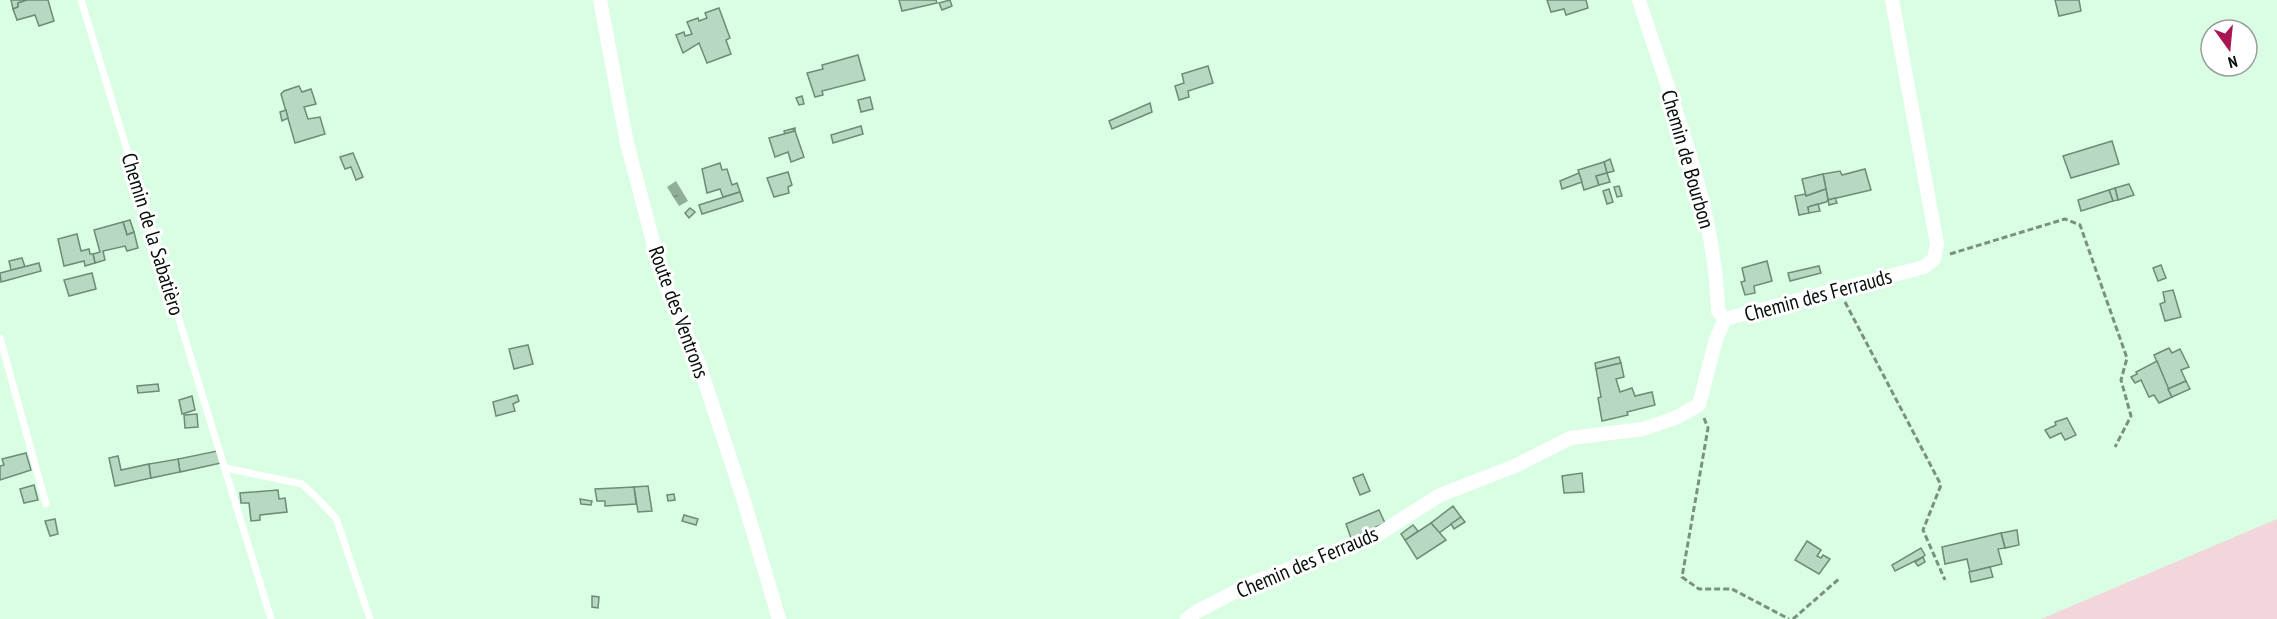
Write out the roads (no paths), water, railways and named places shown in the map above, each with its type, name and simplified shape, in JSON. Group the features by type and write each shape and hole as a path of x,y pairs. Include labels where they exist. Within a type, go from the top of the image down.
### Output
{"street":[{"name":"Route des Ventrons","path":"600,0 627,142 662,276 699,364 744,501 779,619"},
{"name":"Chemin de Bourbon","path":"1639,0 1702,197 1717,284 1718,311 1725,319"},
{"name":"Chemin des Ferrauds","path":"1187,619 1254,582 1374,537 1440,495 1515,466 1570,438 1642,429 1675,418 1699,405 1716,339 1725,319 1924,267 1934,258 1937,244 1892,0"}],"lane":[{"name":"Chemin de la Sabatièro","path":"81,0 271,619"},
{"path":"0,338 46,504"},
{"path":"225,468 302,484 317,498 336,518 370,619"}],"water":[{"path":"676,181 688,201 679,206 667,187"}]}
